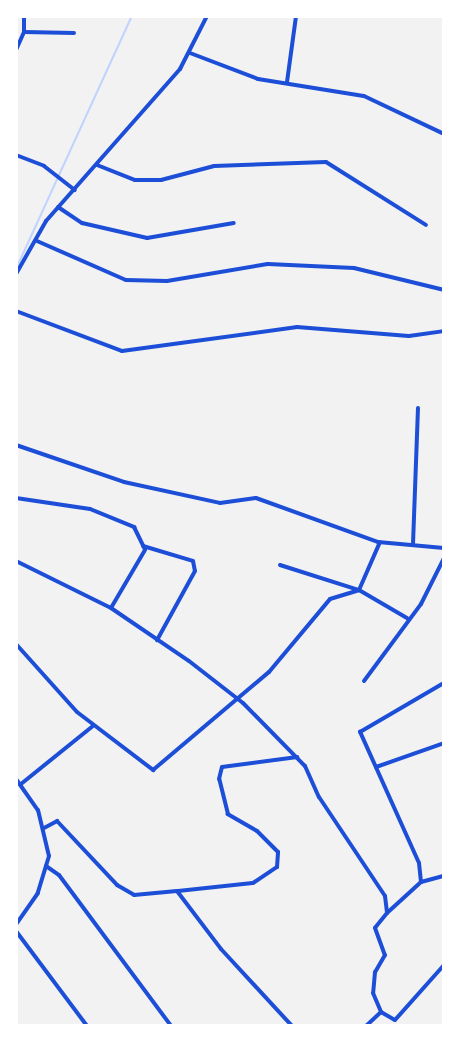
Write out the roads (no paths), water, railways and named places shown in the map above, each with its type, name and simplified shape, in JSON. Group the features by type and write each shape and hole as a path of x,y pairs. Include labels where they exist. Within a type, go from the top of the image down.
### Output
{"street":[{"path":"16,50 24,32 24,16"},
{"path":"16,274 58,207 97,165 190,52 207,16"},
{"path":"287,82 296,16"},
{"path":"24,32 74,33"},
{"path":"190,52 258,79 364,96 444,134"},
{"path":"16,155 44,166 75,190"},
{"path":"97,165 135,180 152,180 214,166 326,162 426,225"},
{"path":"58,207 82,223 147,238 234,223"},
{"path":"37,241 126,280 167,281 268,264 354,268 444,290"},
{"path":"16,311 122,351 297,327 409,336 444,331"},
{"path":"413,544 418,408"},
{"path":"16,445 124,482 198,499 256,498 380,542 444,548"},
{"path":"16,498 118,518 134,527 143,546 192,561 195,571 157,640"},
{"path":"16,644 93,726 153,770 235,698 269,672 330,599 359,590 380,542"},
{"path":"111,608 143,546"},
{"path":"364,681 431,589 444,558"},
{"path":"16,561 111,608 235,698 298,757 385,896 387,913"},
{"path":"280,565 359,590 408,618"},
{"path":"421,882 419,863 360,732 444,683"},
{"path":"21,784 93,726"},
{"path":"376,767 444,743"},
{"path":"44,828 57,822 117,885 134,895 253,883 278,867 278,852 258,831 228,814 219,779 222,768 298,757"},
{"path":"16,779 21,784 44,828 46,866 38,893 16,924"},
{"path":"46,866 59,875 171,1026"},
{"path":"444,876 421,882 387,913 375,928 385,955 375,972 373,993 381,1012 395,1020 444,965"},
{"path":"177,891 221,949 292,1026"},
{"path":"16,931 87,1026"},
{"path":"366,1026 381,1012"}],"waterway":[{"path":"16,269 132,16"}]}
